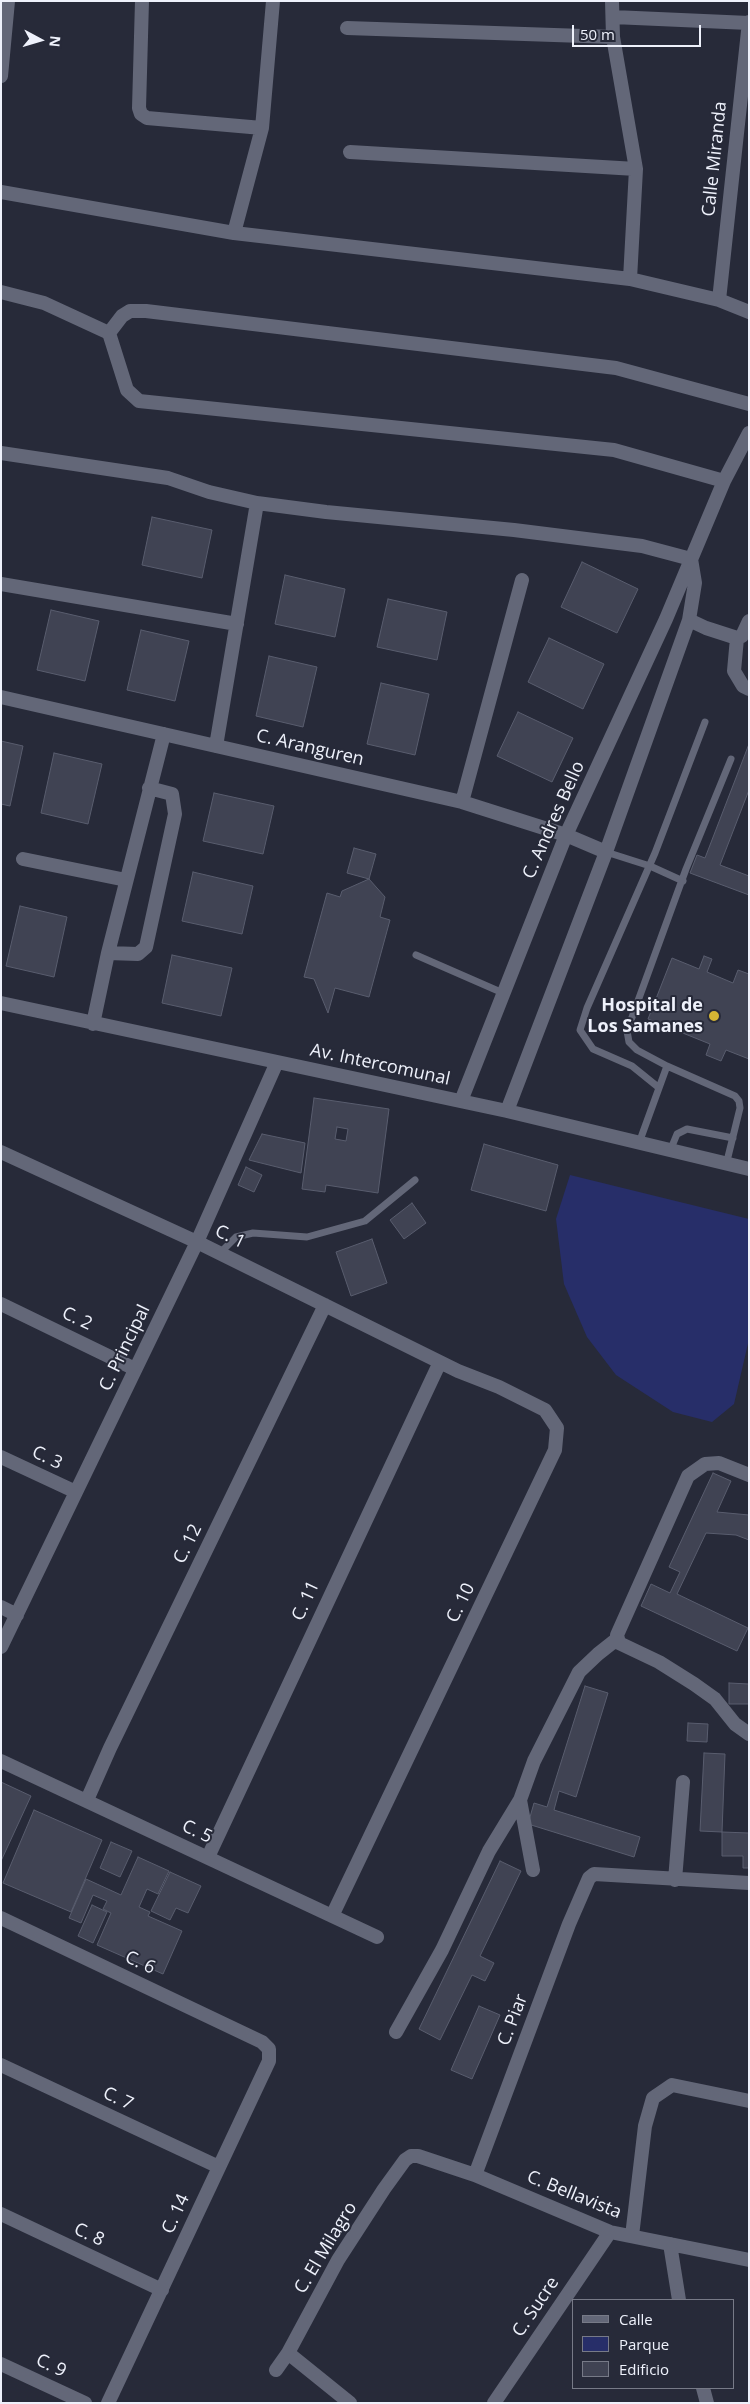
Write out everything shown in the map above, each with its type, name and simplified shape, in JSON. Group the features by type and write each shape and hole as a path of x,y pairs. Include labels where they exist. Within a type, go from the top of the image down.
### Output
{"street":[{"path":"1,76 8,1"},
{"path":"142,1 139,108 141,114 147,118 262,128"},
{"path":"234,233 262,128 273,1"},
{"path":"612,1 613,37 636,169 630,279"},
{"path":"613,18 749,22"},
{"name":"Calle Miranda","path":"719,300 749,22"},
{"path":"347,28 613,37"},
{"path":"350,152 636,169"},
{"path":"1,192 234,233 630,279 719,300 749,312"},
{"path":"1,292 44,303 109,333 127,390 139,401 614,450 724,481"},
{"path":"109,333 122,316 130,311 146,311 616,368 749,404"},
{"name":"C. Andres Bello","path":"461,1101 566,836 666,619 724,481 749,433"},
{"path":"1,453 168,478 209,492 257,503 642,546 692,559"},
{"path":"216,746 257,503"},
{"name":"C. Andres Bello","path":"507,1111 606,852 689,620 695,583 692,559"},
{"path":"462,802 522,580"},
{"path":"1,584 237,624"},
{"path":"689,620 714,631 737,638 742,636 749,621"},
{"path":"737,638 734,671 743,686 749,689"},
{"name":"C. Aranguren","path":"1,697 462,802 566,836 606,852"},
{"path":"93,1024 108,953 164,734"},
{"path":"108,953 138,954 146,946 175,814 172,794 149,788"},
{"path":"23,859 126,880"},
{"name":"Av. Intercomunal","path":"1,1003 507,1111 749,1169"},
{"name":"C. Principal","path":"1,1647 197,1242 277,1062"},
{"name":"C. 1","path":"1,1152 220,1253 440,1362"},
{"name":"C. 2","path":"1,1304 135,1369"},
{"name":"C. 12","path":"88,1800 114,1739 326,1305"},
{"name":"C. 11","path":"208,1857 440,1362"},
{"name":"C. 10","path":"332,1916 555,1450 557,1428 545,1410 499,1387 440,1362"},
{"name":"C. 3","path":"1,1456 76,1492"},
{"path":"396,2032 442,1950 490,1852 520,1800 534,1761 579,1672 617,1639 688,1476 705,1464 719,1463 749,1475"},
{"path":"1,1607 17,1615"},
{"path":"617,1639 619,1644 659,1662 694,1684 714,1700 736,1724 749,1734"},
{"name":"C. 5","path":"1,1761 88,1800 377,1937"},
{"path":"683,1782 675,1880 749,1883"},
{"path":"520,1800 533,1870"},
{"name":"C. Piar","path":"475,2175 569,1924 589,1878 594,1874 675,1880"},
{"name":"C. 6","path":"1,1918 262,2042"},
{"name":"C. 14","path":"108,2403 269,2061 269,2049 262,2042"},
{"name":"C. 7","path":"1,2065 218,2167"},
{"path":"632,2236 645,2126 652,2098 672,2085 749,2101"},
{"name":"C. Bellavista","path":"418,2156 475,2175 610,2232 749,2260"},
{"name":"C. El Milagro","path":"276,2370 288,2353 338,2260 384,2188 405,2160 418,2156"},
{"name":"C. 8","path":"1,2214 162,2290"},
{"name":"C. Sucre","path":"494,2403 610,2232"},
{"path":"670,2244 679,2299"},
{"path":"288,2353 350,2403"},
{"name":"C. 9","path":"1,2364 85,2403"},
{"path":"703,2389 707,2403"}],"lane":[{"path":"658,1087 632,1066 593,1049 584,1039 580,1030 587,1008 650,866 705,722"},
{"path":"726,1165 740,1108 739,1101 735,1096 667,1066 632,1047 627,1030 682,881 731,758"},
{"path":"606,852 650,866 682,881"},
{"path":"416,955 503,993"},
{"path":"639,1144 667,1066"},
{"path":"670,1151 677,1134 686,1129 733,1138"},
{"path":"220,1253 236,1238 252,1233 307,1237 365,1221 415,1180"}],"green space":[{"path":"570,1175 749,1219 749,1339 734,1404 712,1422 673,1412 616,1375 587,1337 564,1284 556,1219"}],"building":[{"path":"152,517 212,530 202,578 142,565"},
{"path":"582,562 638,589 617,633 561,607"},
{"path":"285,575 345,589 335,637 275,624"},
{"path":"388,599 447,612 437,660 377,647"},
{"path":"51,610 99,621 85,681 37,670"},
{"path":"141,630 189,641 175,701 127,690"},
{"path":"549,638 604,664 583,709 528,682"},
{"path":"269,656 317,667 303,727 256,716"},
{"path":"381,683 429,694 415,755 367,744"},
{"path":"518,712 573,738 552,782 497,756"},
{"path":"1,741 23,746 10,806 1,804"},
{"path":"749,744 749,790 720,865 749,876 749,895 690,873 697,855 705,858"},
{"path":"54,753 102,764 88,824 41,813"},
{"path":"214,793 274,806 263,854 203,841"},
{"path":"354,848 376,854 369,879 347,873"},
{"path":"193,872 253,886 242,934 182,921"},
{"path":"369,879 385,897 380,917 390,920 369,997 335,988 328,1013 314,979 304,977 327,893 340,897 342,891"},
{"path":"20,906 67,917 54,977 6,966"},
{"path":"172,955 232,968 221,1016 162,1003"},
{"path":"704,956 712,959 707,972 733,983 738,970 749,974 749,1059 726,1050 721,1061 706,1055 710,1044 648,1019 672,958 699,969"},
{"path":"314,1098 389,1109 378,1193 326,1185 325,1192 302,1189","holes":["337,1127 348,1129 346,1141 335,1139"]},
{"path":"262,1134 305,1143 301,1173 249,1160"},
{"path":"484,1144 558,1165 546,1211 471,1190"},
{"path":"246,1167 262,1175 254,1192 238,1185"},
{"path":"412,1203 426,1223 404,1239 390,1220"},
{"path":"372,1239 387,1283 351,1296 336,1252"},
{"path":"713,1473 731,1481 717,1512 749,1515 749,1540 736,1535 706,1533 677,1594 748,1628 737,1651 641,1606 651,1584 670,1593 680,1572 669,1567"},
{"path":"729,1683 749,1684 749,1704 729,1704"},
{"path":"585,1686 608,1693 576,1797 559,1791 554,1810 640,1837 634,1857 528,1824 534,1803 547,1807"},
{"path":"688,1723 708,1724 707,1742 687,1741"},
{"path":"704,1753 725,1754 722,1832 700,1831"},
{"path":"1,1782 31,1796 1,1861"},
{"path":"34,1810 102,1840 71,1912 3,1883"},
{"path":"722,1832 749,1833 749,1868 743,1868 743,1856 722,1856"},
{"path":"111,1842 132,1851 120,1877 100,1868"},
{"path":"138,1857 169,1871 158,1894 147,1889 139,1907 150,1912 148,1916 182,1931 163,1974 97,1945 111,1913 103,1909 107,1901 93,1895 81,1923 69,1918 86,1879 121,1895"},
{"path":"500,1861 521,1871 480,1956 494,1963 485,1981 472,1975 440,2040 419,2029"},
{"path":"170,1872 201,1886 188,1913 176,1908 170,1920 151,1911"},
{"path":"92,1905 107,1912 93,1943 78,1936"},
{"path":"479,2006 500,2015 472,2079 451,2070"}],"place":[{"name":"Hospital de Los Samanes","path":"714,1016"}]}
